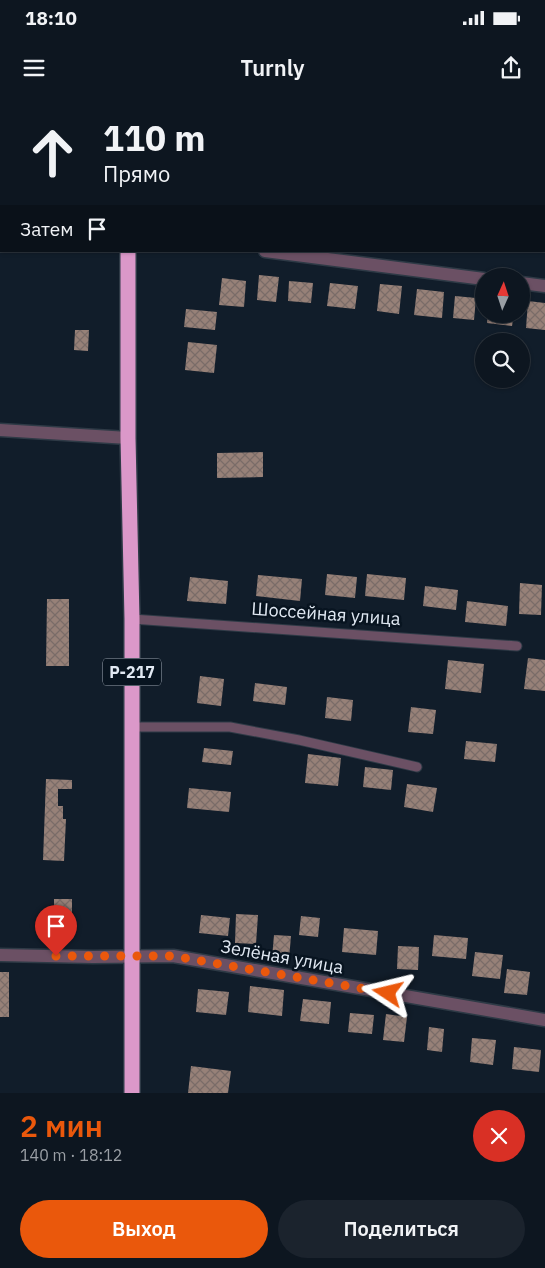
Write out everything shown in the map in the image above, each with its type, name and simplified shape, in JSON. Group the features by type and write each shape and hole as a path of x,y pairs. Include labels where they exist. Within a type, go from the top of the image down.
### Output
{"highway":[{"name":"Р-217","path":"128,252 128,438 132,619 132,1093"}],"street":[{"path":"273,252 475,278"},
{"path":"530,284 545,286"},
{"path":"0,430 128,438"},
{"name":"Зелёная улица","path":"0,955 173,956 545,1020"}],"lane":[{"name":"Шоссейная улица","path":"132,619 516,646"},
{"path":"132,727 230,727 299,740 418,767"}],"building":[{"path":"259,275 279,277 276,302 257,300"},
{"path":"222,278 246,281 244,307 219,305"},
{"path":"289,281 313,283 311,303 288,301"},
{"path":"330,283 358,286 355,309 327,306"},
{"path":"380,284 402,286 399,314 377,311"},
{"path":"417,289 444,292 442,318 414,315"},
{"path":"455,296 475,298 474,320 453,318"},
{"path":"530,301 545,303 545,330 526,328 526,323 530,323"},
{"path":"186,309 217,312 215,330 184,327"},
{"path":"487,323 512,323 512,326"},
{"path":"75,330 89,330 88,351 74,350"},
{"path":"188,342 217,345 214,373 185,370"},
{"path":"263,452 263,477 217,478 217,453"},
{"path":"327,574 357,577 355,598 325,595"},
{"path":"367,574 406,578 404,600 365,596"},
{"path":"258,575 302,579 300,601 256,596"},
{"path":"190,577 228,581 226,604 187,601"},
{"path":"520,583 542,585 541,615 519,614"},
{"path":"425,586 458,590 456,610 423,606"},
{"path":"47,599 69,599 69,666 46,666"},
{"path":"467,601 508,606 506,626 465,622"},
{"path":"528,658 545,660 545,691 524,689"},
{"path":"448,660 484,664 481,693 445,689"},
{"path":"200,676 224,679 221,706 197,703"},
{"path":"255,683 287,687 285,705 253,701"},
{"path":"327,697 353,700 351,721 325,718"},
{"path":"411,707 436,710 433,734 408,732"},
{"path":"466,741 497,744 495,762 464,759"},
{"path":"204,748 233,751 231,765 202,762"},
{"path":"308,754 341,758 338,786 305,783"},
{"path":"365,767 393,770 391,790 363,787"},
{"path":"46,779 72,780 72,789 58,789 58,806 63,806 63,819 66,819 64,861 43,860"},
{"path":"407,784 437,788 433,812 404,807"},
{"path":"189,788 231,792 229,812 187,808"},
{"path":"54,899 72,899 72,926 54,926"},
{"path":"236,914 258,915 256,944 235,943"},
{"path":"201,915 230,918 228,936 199,933"},
{"path":"301,916 320,918 318,937 299,935"},
{"path":"344,928 378,931 376,955 342,952"},
{"path":"274,935 291,936 289,959 272,958"},
{"path":"434,935 468,938 466,959 432,956"},
{"path":"398,946 419,947 418,970 397,969"},
{"path":"475,952 503,955 500,979 472,976"},
{"path":"507,969 530,972 527,995 504,993"},
{"path":"0,972 9,972 9,1017 0,1017"},
{"path":"250,986 284,990 282,1016 248,1012"},
{"path":"198,989 229,992 226,1015 196,1012"},
{"path":"303,999 331,1002 329,1024 300,1021"},
{"path":"350,1013 374,1015 372,1034 348,1032"},
{"path":"386,1014 407,1017 404,1042 383,1040"},
{"path":"429,1027 444,1029 442,1052 427,1050"},
{"path":"472,1038 496,1040 493,1065 470,1062"},
{"path":"514,1047 541,1050 539,1072 512,1069"},
{"path":"191,1066 231,1071 228,1093 188,1093"}],"route":[{"path":"56,956 173,956 388,993"}]}
